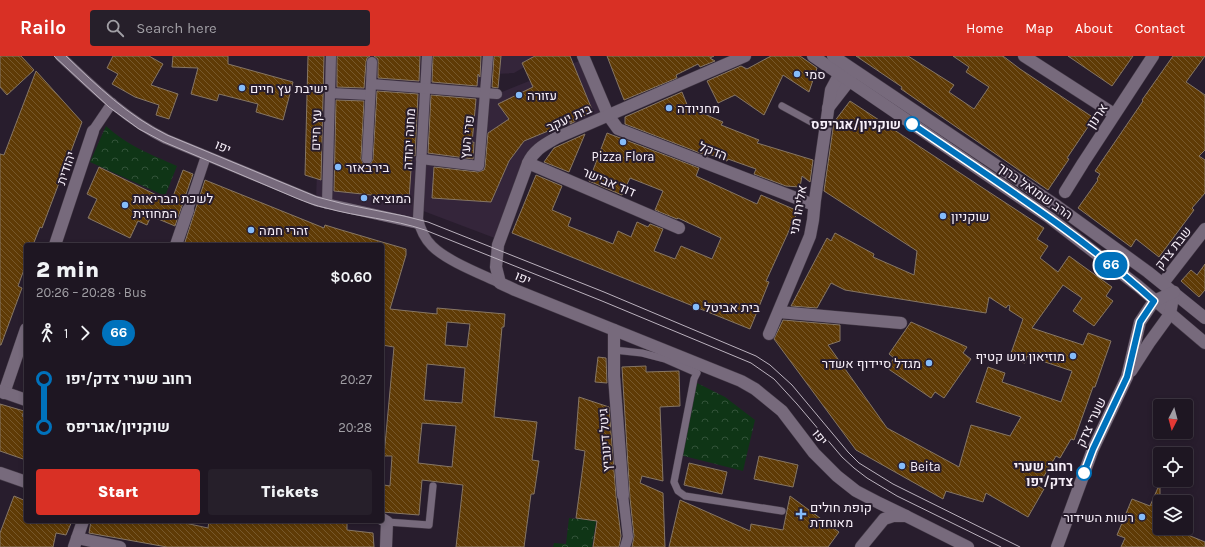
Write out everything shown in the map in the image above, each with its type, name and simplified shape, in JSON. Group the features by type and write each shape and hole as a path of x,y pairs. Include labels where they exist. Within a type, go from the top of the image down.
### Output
{"street":[{"name":"יפו","path":"60,56 130,118 152,132 298,194 327,204 403,219 419,224 431,246 439,252 500,284 741,381 755,389 782,412 814,453 837,476 856,490 879,504 968,547"},
{"name":"עץ חיים","path":"327,204 331,56"},
{"name":"מחנה יהודה","path":"419,224 418,219 427,56"},
{"name":"פרי העץ","path":"421,159 479,166 488,56"},
{"name":"הדקל","path":"583,56 608,115 618,129 814,206"},
{"name":"בית יעקב","path":"500,284 496,267 498,245 532,155 541,147 726,59 745,56"},
{"name":"הרב שמואל ברוך","path":"813,56 1050,218 1138,286 1205,343"},
{"name":"הרב שמואל ברוך","path":"833,56 1057,206 1163,283 1205,318"},
{"path":"1024,56 1114,114"},
{"name":"ארנון","path":"1065,192 1114,114 1153,56"},
{"path":"367,159 372,62"},
{"path":"844,78 851,69"},
{"name":"אליהו מני","path":"769,334 810,236 830,90 844,78"},
{"path":"371,84 425,87 497,94"},
{"path":"330,93 370,95"},
{"name":"יהודית","path":"56,243 93,131 112,103"},
{"path":"177,243 206,156"},
{"name":"דוד אבישר","path":"528,163 679,228"},
{"name":"שבת צדק","path":"1163,283 1205,229"},
{"path":"1154,301 1174,292"},
{"name":"שערי צדק","path":"1057,547 1093,449 1127,377 1170,314 1174,292"},
{"name":"שערי צדק","path":"1127,377 1140,322 1154,301"},
{"path":"779,312 901,323"},
{"name":"גיטל דינוביץ","path":"614,330 614,376 623,495 628,537 625,547"},
{"path":"24,334 2,392 24,399"},
{"path":"0,473 24,481"},
{"path":"861,547 884,519 893,516 906,516"},
{"path":"385,521 386,547"},
{"path":"82,523 76,543 120,547"}],"lane":[{"path":"782,106 824,129"},
{"path":"614,350 642,353 665,359 696,373 674,482 678,491 685,496 782,511"},
{"path":"385,521 429,525 433,486"}],"shaded area":[{"path":"320,56 543,56 514,73 496,74 496,94 584,59 608,115 541,147 500,240 418,209 419,224 316,201"}],"green space":[{"path":"106,126 131,144 177,166 165,196 90,162"},
{"path":"695,382 725,397 755,420 743,471 680,455"},
{"path":"569,518 596,521 592,547 553,547 554,543 566,544"}],"building":[{"path":"0,56 21,56 34,70 7,95 0,87"},
{"path":"113,56 149,56 163,64 151,85 178,94 169,119 156,115 159,105 135,97 112,84 118,74 107,68"},
{"name":"ישיבת עץ חיים","path":"173,56 228,56 228,64 293,82 283,120 256,112 258,104 219,94 217,101 191,94 198,68 172,67"},
{"path":"308,56 324,56 321,180 305,175"},
{"path":"337,56 370,56 367,58 366,62 364,88 337,87"},
{"path":"374,56 420,56 419,81 378,78 378,59"},
{"path":"433,56 481,56 480,77 478,74 477,86 432,82"},
{"path":"494,56 501,56 498,88 492,87"},
{"path":"535,56 570,56 593,112 573,120 576,121 570,124 572,121 524,141 509,161 491,202 432,198 434,167 478,172 484,170 488,133 509,119 498,104 533,87 522,63"},
{"path":"607,56 714,56 710,58 715,61 700,67 698,64 676,75 677,78 624,100"},
{"path":"771,56 800,56 817,68 809,92 783,75 764,115 735,95 718,103 707,81 741,66 747,69"},
{"path":"856,56 908,56 954,85 949,92 974,109 989,87 966,72 969,67 953,56 1003,56 1094,118 1067,158 1069,159 1048,190 901,89 902,87"},
{"path":"1068,56 1133,56 1112,86"},
{"path":"1173,56 1205,56 1186,82 1205,95 1205,150 1199,156 1205,160 1205,193 1192,208 1194,210 1159,257 1136,239 1131,247 1078,208 1098,180 1097,179 1100,174 1095,171"},
{"path":"36,71 82,122 42,228 40,227 34,243 24,243 24,270 18,286 22,288 0,345 0,154 4,155"},
{"path":"377,91 418,94 415,156 412,155 409,199 334,191 336,100 364,101 361,159 364,165 370,165 373,159"},
{"path":"682,92 688,107 723,122 721,125 759,140 757,143 813,160 810,182 802,176 800,187 786,186 754,174 756,169 728,159 727,161 709,154 708,156 625,124 625,117"},
{"path":"431,95 476,99 472,143 474,142 473,159 428,153"},
{"path":"850,101 1044,228 1037,239 1048,246 1040,258 1058,272 1069,256 1112,287 1106,296 1113,301 1094,326 1073,311 1082,298 1063,285 1032,328 1083,345 1088,333 1111,341 1074,440 1071,439 1060,458 1056,456 1038,486 1044,489 1028,517 986,493 983,502 946,491 943,499 856,450 774,339 783,320 840,325 840,341 828,345 887,428 959,467 971,425 1010,436 1021,417 976,402 988,367 1005,373 1002,382 1061,402 1072,371 1027,356 1025,363 1009,359 1023,319 1009,310 1010,306 1008,305 1006,308 989,297 986,313 845,290 831,283 817,308 791,306 827,238 831,241 835,233 874,254 873,257 914,275 917,251 824,191 834,122"},
{"path":"607,133 699,168 696,176 757,204 761,195 798,211 766,281 769,282 750,329 512,233 536,175 562,186 552,210 571,218 568,226 613,244 618,231 631,237 637,222 648,227 650,224 663,229 654,251 675,259 681,246 712,259 721,238 678,218 677,219 655,210 663,191 630,178 622,195 589,181"},
{"path":"585,134 569,172 544,162 554,148"},
{"name":"לשכת הבריאות המחוזית","path":"99,167 171,202 183,170 193,174 175,226 151,216 147,225 138,221 130,238 88,218 97,199 87,194"},
{"path":"205,180 324,228 325,225 382,242 382,243 185,243"},
{"path":"382,242 406,249 406,255 390,309 437,314 437,308 505,314 504,327 502,327 494,417 537,422 532,460 539,461 534,494 531,494 524,547 456,547 463,485 422,480 419,515 384,512 384,485 390,486 392,456 384,456 394,347 384,345 384,243","holes":["447,322 470,324 467,347 445,345","427,364 465,368 462,403 424,400","422,423 456,426 452,467 418,463"]},
{"path":"1205,264 1205,290 1199,297 1181,281 1191,270 1197,275"},
{"name":"מגדל סיידוף אשדר","path":"911,322 967,347 963,353 971,359 944,398 935,392 931,398 887,368 894,358 889,354"},
{"path":"598,357 606,358 607,383 595,382"},
{"path":"646,366 646,372 679,371 680,406 660,407 663,481 642,476 640,483 663,493 665,547 632,547 634,536 630,498 622,367"},
{"path":"579,397 609,407 616,496 621,536 619,547 593,547 597,521 576,518 585,451 575,449"},
{"path":"0,404 24,411 22,416 24,417 24,459 0,451"},
{"path":"759,456 798,465 793,487 754,479"},
{"path":"689,463 727,472 722,494 684,485"},
{"name":"רשות השידור","path":"1158,487 1160,487 1160,495 1155,495"},
{"path":"14,496 24,500 24,523 71,523 66,535 56,533 53,547 0,547 0,533"},
{"path":"790,496 839,532 828,547 669,547 680,500 750,531 751,524 783,530"},
{"name":"רשות השידור","path":"1132,499 1150,506 1153,499 1153,535 1188,535 1205,542 1205,547 1121,547 1125,538 1117,535"},
{"path":"91,523 185,523 208,528 209,523 347,523 347,530 373,533 374,547 167,547 89,533"}],"tram line":[{"path":"54,56 109,107 139,129 164,142 311,204 338,211 401,223 425,230 751,363 774,379 842,457 867,478 897,496 1001,547"},
{"path":"66,56 126,110 167,135 317,197 428,222 604,292 756,356 770,365 792,385 859,463 893,484 1020,547"}],"bus line":[{"name":"66","path":"912,124 1050,218 1138,286 1154,301 1140,322 1127,377 1093,449 1084,473"}],"place":[{"name":"סמי","path":"797,74"},
{"name":"ישיבת עץ חיים","path":"242,88"},
{"name":"עזורה","path":"519,95"},
{"name":"מחניודה","path":"669,108"},
{"name":"שוקניון/אגריפס","path":"912,124"},
{"name":"Pizza Flora","path":"623,142"},
{"name":"בירבאזר","path":"338,167"},
{"name":"המוציא","path":"364,198"},
{"name":"לשכת הבריאות המחוזית","path":"125,205"},
{"name":"שוקניון","path":"943,216"},
{"name":"זהרי חמה","path":"251,230"},
{"name":"בית אביטל","path":"696,307"},
{"name":"מוזיאון גוש קטיף","path":"1073,356"},
{"name":"מגדל סיידוף אשדר","path":"929,363"},
{"name":"Beita","path":"902,466"},
{"name":"רחוב שערי צדק/יפו","path":"1084,473"},
{"name":"קופת חולים מאוחדת","path":"801,514"},
{"name":"רשות השידור","path":"1142,517"}]}
